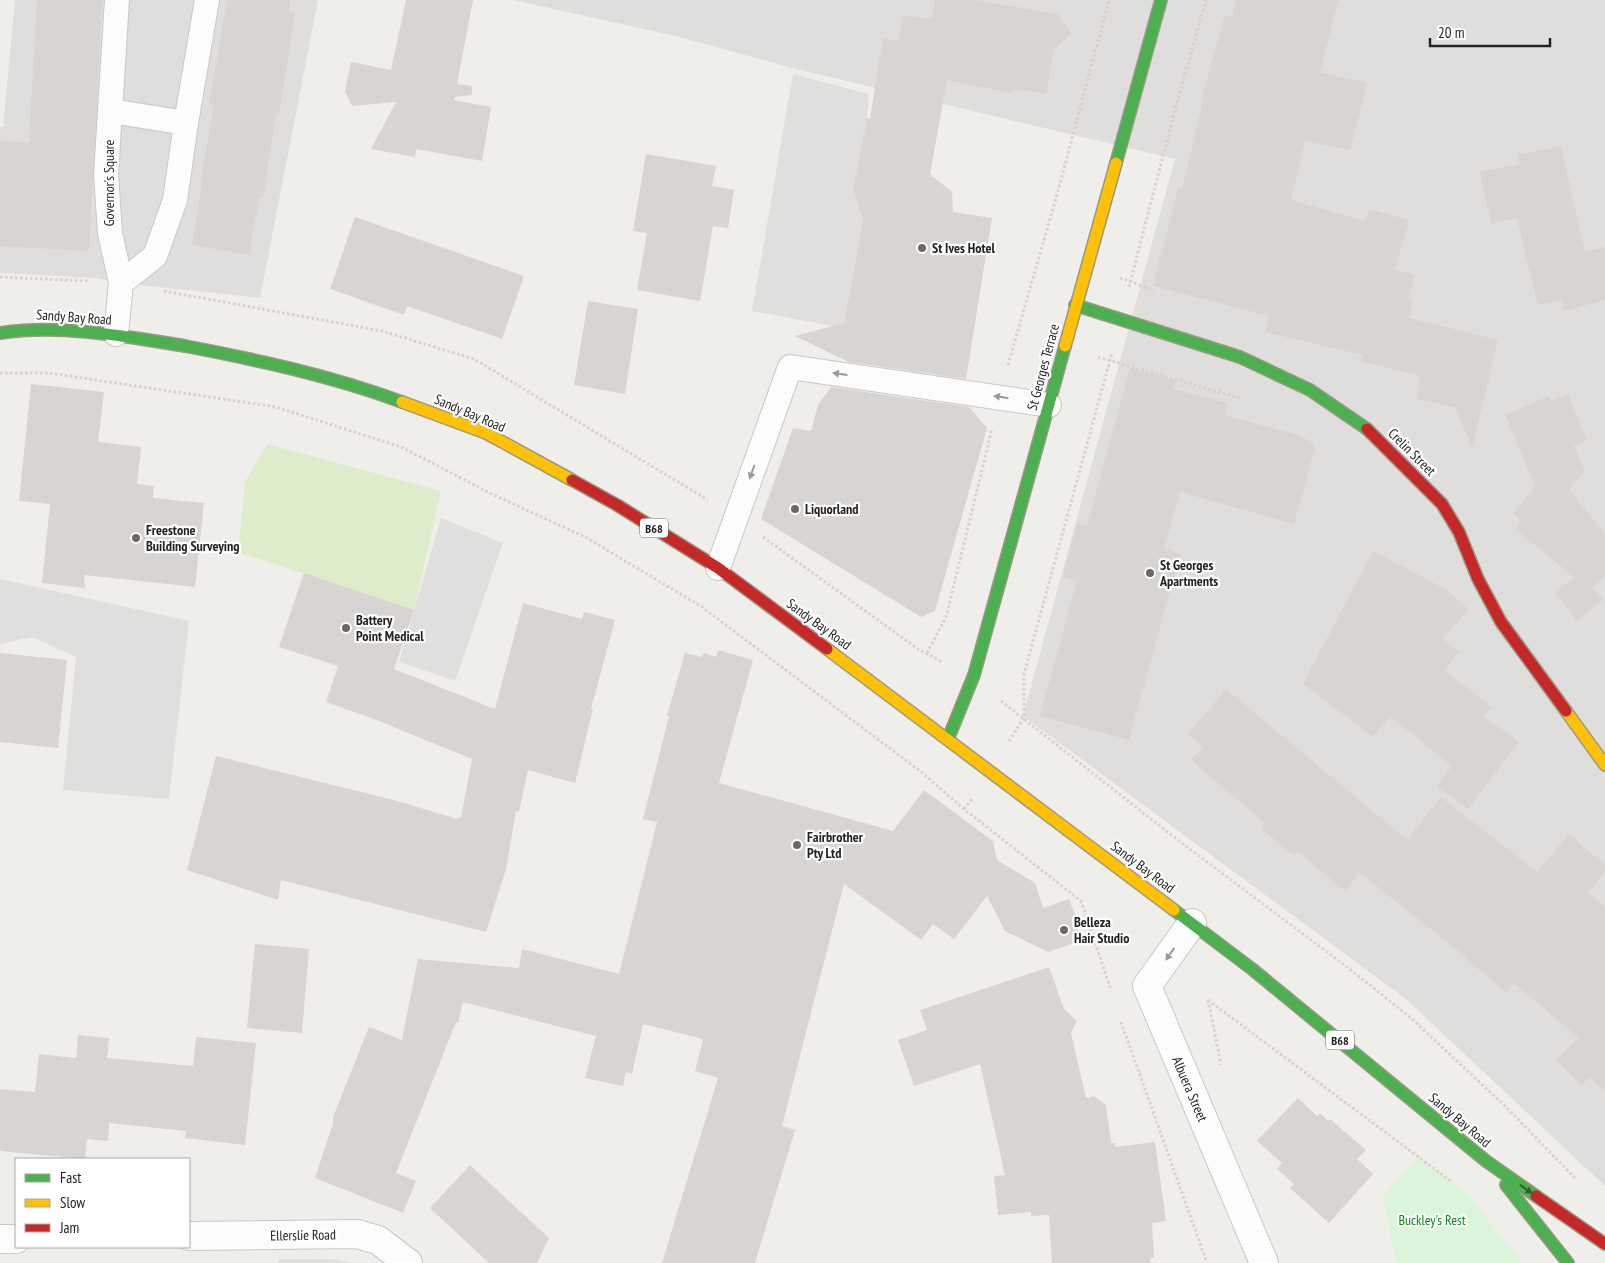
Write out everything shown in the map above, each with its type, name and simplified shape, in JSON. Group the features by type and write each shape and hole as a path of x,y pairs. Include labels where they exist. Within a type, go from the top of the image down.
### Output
{"main road":[{"name":"St Georges Terrace","path":"948,738 972,680 1161,0"},
{"name":"Crelin Street","path":"1075,305 1240,357 1310,390 1368,429 1442,504 1459,532 1478,579 1502,622 1605,765"},
{"name":"Sandy Bay Road","path":"0,322 27,329 116,334 243,357 355,386 486,433 617,505 718,568 948,738 990,772 1252,969 1486,1161 1605,1244"},
{"name":"Sandy Bay Road","path":"0,333 27,329"},
{"name":"Sandy Bay Road","path":"1486,1161 1568,1263"}],"street":[{"name":"Albuera Street","path":"1192,923 1147,986 1264,1263"},
{"name":"Ellerslie Road","path":"190,1236 358,1234 378,1240 408,1263"},
{"path":"0,1239 15,1239"}],"lane":[{"name":"Governor's Square","path":"116,334 122,283 110,233 106,175 117,0"},
{"path":"122,283 155,256 175,200 207,0"},
{"path":"111,111 186,122"},
{"path":"718,568 790,367 1049,405"}],"path":[{"path":"927,653 946,617 999,397 1058,191 1109,0"},
{"path":"990,772 1024,718 1024,674 1206,0"},
{"path":"0,277 122,283"},
{"path":"1063,349 1110,360 1252,402"},
{"path":"0,373 49,373 276,408 401,446 492,494 587,538 702,607 920,771 964,810 1081,900 1112,994"},
{"path":"972,680 1024,718 1179,841 1347,967 1411,1018 1504,1106 1578,1181"},
{"path":"1208,1000 1458,1186"},
{"path":"1119,1013 1207,1263"}],"shaded area":[{"path":"15,0 318,0 260,298 121,283 95,278 0,273 0,127 3,127"},
{"path":"513,0 1605,0 1605,1186 1406,999 1023,716 1175,159 792,68 676,36"},
{"path":"793,74 869,94 867,118 853,188 863,220 843,328 752,311"},
{"path":"441,518 503,543 455,681 399,662"},
{"path":"0,579 189,621 169,799 63,790 76,657 32,637 0,644"},
{"path":"278,1259 330,1259 354,1263 278,1263"}],"green space":[{"path":"267,444 441,491 414,610 238,552 245,482"},
{"name":"Buckley's Rest","path":"1418,1157 1466,1192 1523,1263 1396,1263 1383,1197"}],"building":[{"path":"37,0 102,0 89,251 0,246 0,141 29,143"},
{"path":"227,0 290,0 289,12 295,13 279,114 276,114 263,198 259,197 249,255 192,245 202,185 200,184 214,105 209,104"},
{"path":"406,0 473,0 457,84 472,86 472,95 455,97 454,100 491,107 482,161 416,149 415,157 371,149 396,102 352,106 345,91 351,62 391,70"},
{"name":"St Ives Hotel","path":"935,0 976,0 1058,14 1072,34 1054,49 1046,94 1013,89 1012,93 947,80 930,174 952,192 953,212 992,218 966,379 849,362 795,336 844,323 863,220 853,188 867,118 870,119 883,38 898,41 903,15 932,19"},
{"path":"1236,0 1338,0 1320,72 1367,83 1350,150 1305,141 1291,200 1365,221 1369,209 1409,220 1395,270 1415,275 1408,300 1413,302 1409,318 1498,340 1472,448 1455,407 1416,399 1420,376 1361,361 1363,355 1265,332 1269,316 1153,286 1178,188 1182,189 1203,101 1201,101 1225,15 1232,17"},
{"path":"1561,146 1585,252 1605,247 1605,300 1564,311 1561,300 1538,305 1517,218 1491,224 1480,172 1520,164 1518,155"},
{"path":"646,154 716,166 712,186 734,190 728,228 713,226 700,301 637,290 647,233 633,231"},
{"path":"355,217 524,276 502,339 407,306 404,315 330,289"},
{"path":"588,301 638,309 625,394 574,385"},
{"path":"1130,368 1176,381 1173,389 1227,403 1224,415 1302,436 1315,447 1294,524 1180,492 1164,548 1180,554 1129,740 1040,716 1077,581 1063,577 1077,523 1087,526"},
{"path":"31,384 104,392 98,442 141,447 137,484 154,486 153,498 204,503 195,587 84,575 85,588 42,583 50,504 19,501"},
{"path":"831,387 969,407 987,428 935,611 921,617 761,519 793,428 811,431 818,405"},
{"path":"1568,394 1587,440 1574,446 1585,471 1569,490 1605,533 1605,576 1592,587 1603,600 1577,621 1555,593 1574,577 1515,529 1522,521 1513,514 1535,486 1505,415 1549,396 1551,401"},
{"path":"1373,551 1447,590 1468,609 1443,639 1459,652 1445,670 1491,707 1483,716 1519,742 1468,809 1437,786 1452,766 1390,716 1373,737 1303,684"},
{"path":"304,573 414,610 394,669 495,709 523,603 582,619 584,612 615,620 591,709 593,709 575,783 528,770 519,812 516,811 506,869 486,932 281,880 278,900 187,870 216,756 394,800 457,819 457,817 461,818 472,759 374,719 326,702 338,666 279,647"},
{"path":"718,650 753,660 719,783 893,831 924,790 993,841 997,860 1035,883 1043,908 1069,899 1079,926 1074,943 1048,952 1005,931 987,896 954,939 933,924 921,940 844,884 782,1126 795,1130 755,1263 662,1263 718,1078 695,1071 703,1039 643,1024 632,1074 626,1072 623,1086 585,1078 596,1036 463,1002 458,1023 456,1022 396,1173 416,1181 403,1213 315,1178 333,1123 333,1117 369,1027 402,1040 418,959 519,968 522,949 619,974 657,822 643,819 669,716 667,716 685,653 702,657 704,653 716,657"},
{"path":"0,653 67,660 58,748 0,742"},
{"path":"1226,689 1407,840 1441,797 1537,872 1569,834 1605,865 1605,872 1588,892 1605,906 1605,1092 1590,1077 1581,1085 1556,1060 1579,1038 1514,983 1507,993 1466,957 1360,873 1345,891 1298,852 1294,856 1262,829 1266,824 1191,760 1203,747 1188,734"},
{"path":"255,944 309,949 302,1033 247,1028"},
{"path":"1049,967 1064,1009 1077,1021 1071,1033 1086,1098 1094,1096 1106,1105 1111,1143 1115,1143 1115,1147 1155,1142 1166,1221 1152,1223 1154,1257 1150,1258 1151,1263 1052,1263 1049,1215 1031,1216 1031,1212 998,1215 994,1176 1005,1175 980,1064 914,1086 898,1040 927,1030 920,1010"},
{"path":"78,1035 109,1038 107,1058 193,1066 196,1037 256,1043 245,1145 185,1138 186,1131 109,1123 108,1141 87,1139 85,1158 0,1151 0,1089 35,1092 39,1054 76,1058"},
{"path":"1298,1098 1317,1116 1320,1113 1328,1121 1330,1119 1366,1150 1357,1159 1373,1174 1329,1223 1290,1188 1294,1184 1277,1169 1282,1163 1257,1141"},
{"path":"470,1165 549,1238 537,1263 489,1263 430,1208"}],"traffic: fast":[{"path":"1116,163 1161,0"},
{"path":"1075,305 1240,357 1310,390 1367,429"},
{"path":"0,333 46,330 92,332 185,346 295,370 349,384 402,402"},
{"path":"948,739 974,675 1065,346"},
{"path":"1174,910 1252,969 1486,1161 1536,1196"},
{"path":"1506,1185 1568,1263"}],"traffic: slow":[{"path":"1065,346 1116,163"},
{"path":"402,402 486,433 572,480"},
{"path":"827,649 1174,910"},
{"path":"1566,711 1605,765"}],"traffic: jam":[{"path":"1367,429 1442,504 1459,532 1478,579 1501,622 1566,711"},
{"path":"572,480 617,505 718,568 827,649"},
{"path":"1536,1196 1605,1244"}],"place":[{"name":"St Ives Hotel","path":"922,248"},
{"name":"Liquorland","path":"795,509"},
{"name":"Freestone Building Surveying","path":"136,538"},
{"name":"St Georges Apartments","path":"1150,573"},
{"name":"Battery Point Medical","path":"346,628"},
{"name":"Fairbrother Pty Ltd","path":"797,845"},
{"name":"Belleza Hair Studio","path":"1064,930"}]}
